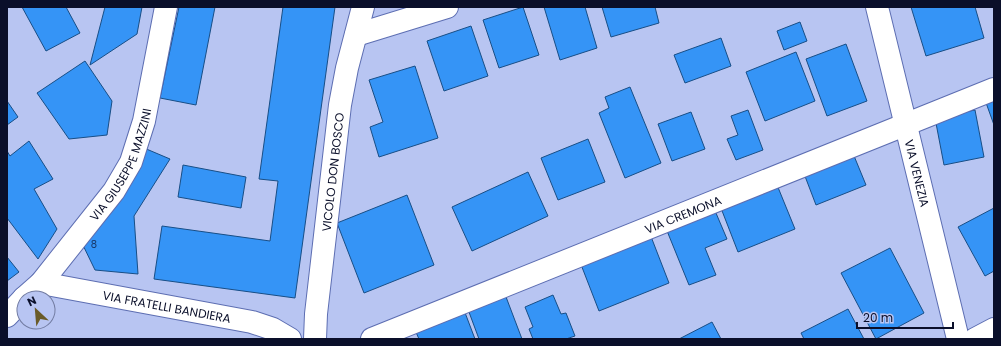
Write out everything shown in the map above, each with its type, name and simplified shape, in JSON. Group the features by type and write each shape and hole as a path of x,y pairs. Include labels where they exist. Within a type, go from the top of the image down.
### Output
{"street":[{"name":"VIA GIUSEPPE MAZZINI","path":"33,290 41,283 114,191 131,162 144,121 166,7"},
{"name":"VICOLO DON BOSCO","path":"315,339 316,314 338,122 347,68 363,7"},
{"path":"356,35 446,7"},
{"name":"VIA VENEZIA","path":"877,7 904,125 958,339"},
{"name":"VIA CREMONA","path":"372,339 994,89"},
{"name":"VIA FRATELLI BANDIERA","path":"41,283 252,322 273,329 290,339"},
{"name":"VIA GIUSEPPE MAZZINI","path":"7,316 16,306"},
{"path":"975,339 994,329"}],"building":[{"path":"22,7 66,7 80,33 46,51"},
{"path":"105,7 142,7 137,34 90,65"},
{"path":"179,7 215,7 196,105 160,98"},
{"path":"283,7 335,7 295,298 154,279 162,226 270,241 278,181 259,179"},
{"path":"523,7 539,55 499,68 483,20"},
{"path":"544,7 585,7 597,48 560,60"},
{"path":"602,7 655,7 659,23 611,37"},
{"path":"911,7 975,7 984,38 926,56"},
{"path":"800,22 807,41 784,50 777,31"},
{"path":"471,26 488,76 444,91 427,41"},
{"path":"721,38 731,66 685,83 674,55"},
{"path":"846,44 867,101 827,116 806,59"},
{"path":"796,52 815,101 765,121 746,72"},
{"path":"85,61 112,101 107,135 69,139 37,93"},
{"path":"415,66 438,138 379,157 370,127 383,122 369,80"},
{"path":"630,87 661,163 625,178 599,113 609,108 605,97"},
{"path":"994,96 994,125 985,100"},
{"path":"7,101 18,117 7,125"},
{"path":"748,110 763,150 736,160 727,139 738,135 731,116"},
{"path":"975,110 984,157 944,165 935,118"},
{"path":"691,112 705,149 672,161 658,124"},
{"path":"588,139 605,182 558,200 541,158"},
{"path":"29,141 53,179 34,189 57,229 38,259 7,218 7,151 10,156"},
{"path":"144,148 170,159 134,216 138,274 95,270 80,239"},
{"path":"852,151 866,185 816,205 803,171"},
{"path":"183,165 246,177 241,208 178,197"},
{"path":"528,172 548,216 472,251 452,207"},
{"path":"775,180 795,229 738,252 719,203"},
{"path":"407,195 434,265 364,293 337,223"},
{"path":"713,206 727,239 705,248 716,275 689,285 665,226"},
{"path":"994,208 994,271 985,276 958,227"},
{"path":"650,234 669,283 599,311 580,262"},
{"path":"890,248 924,313 876,339 841,273"},
{"path":"7,257 19,272 7,281"},
{"path":"503,289 522,339 479,339 466,304"},
{"path":"553,295 561,314 566,313 575,336 566,339 533,339 529,329 533,327 525,307"},
{"path":"848,309 864,339 804,339 801,333"},
{"path":"464,310 475,339 419,339 415,330"},
{"path":"712,322 721,339 679,339"}]}
